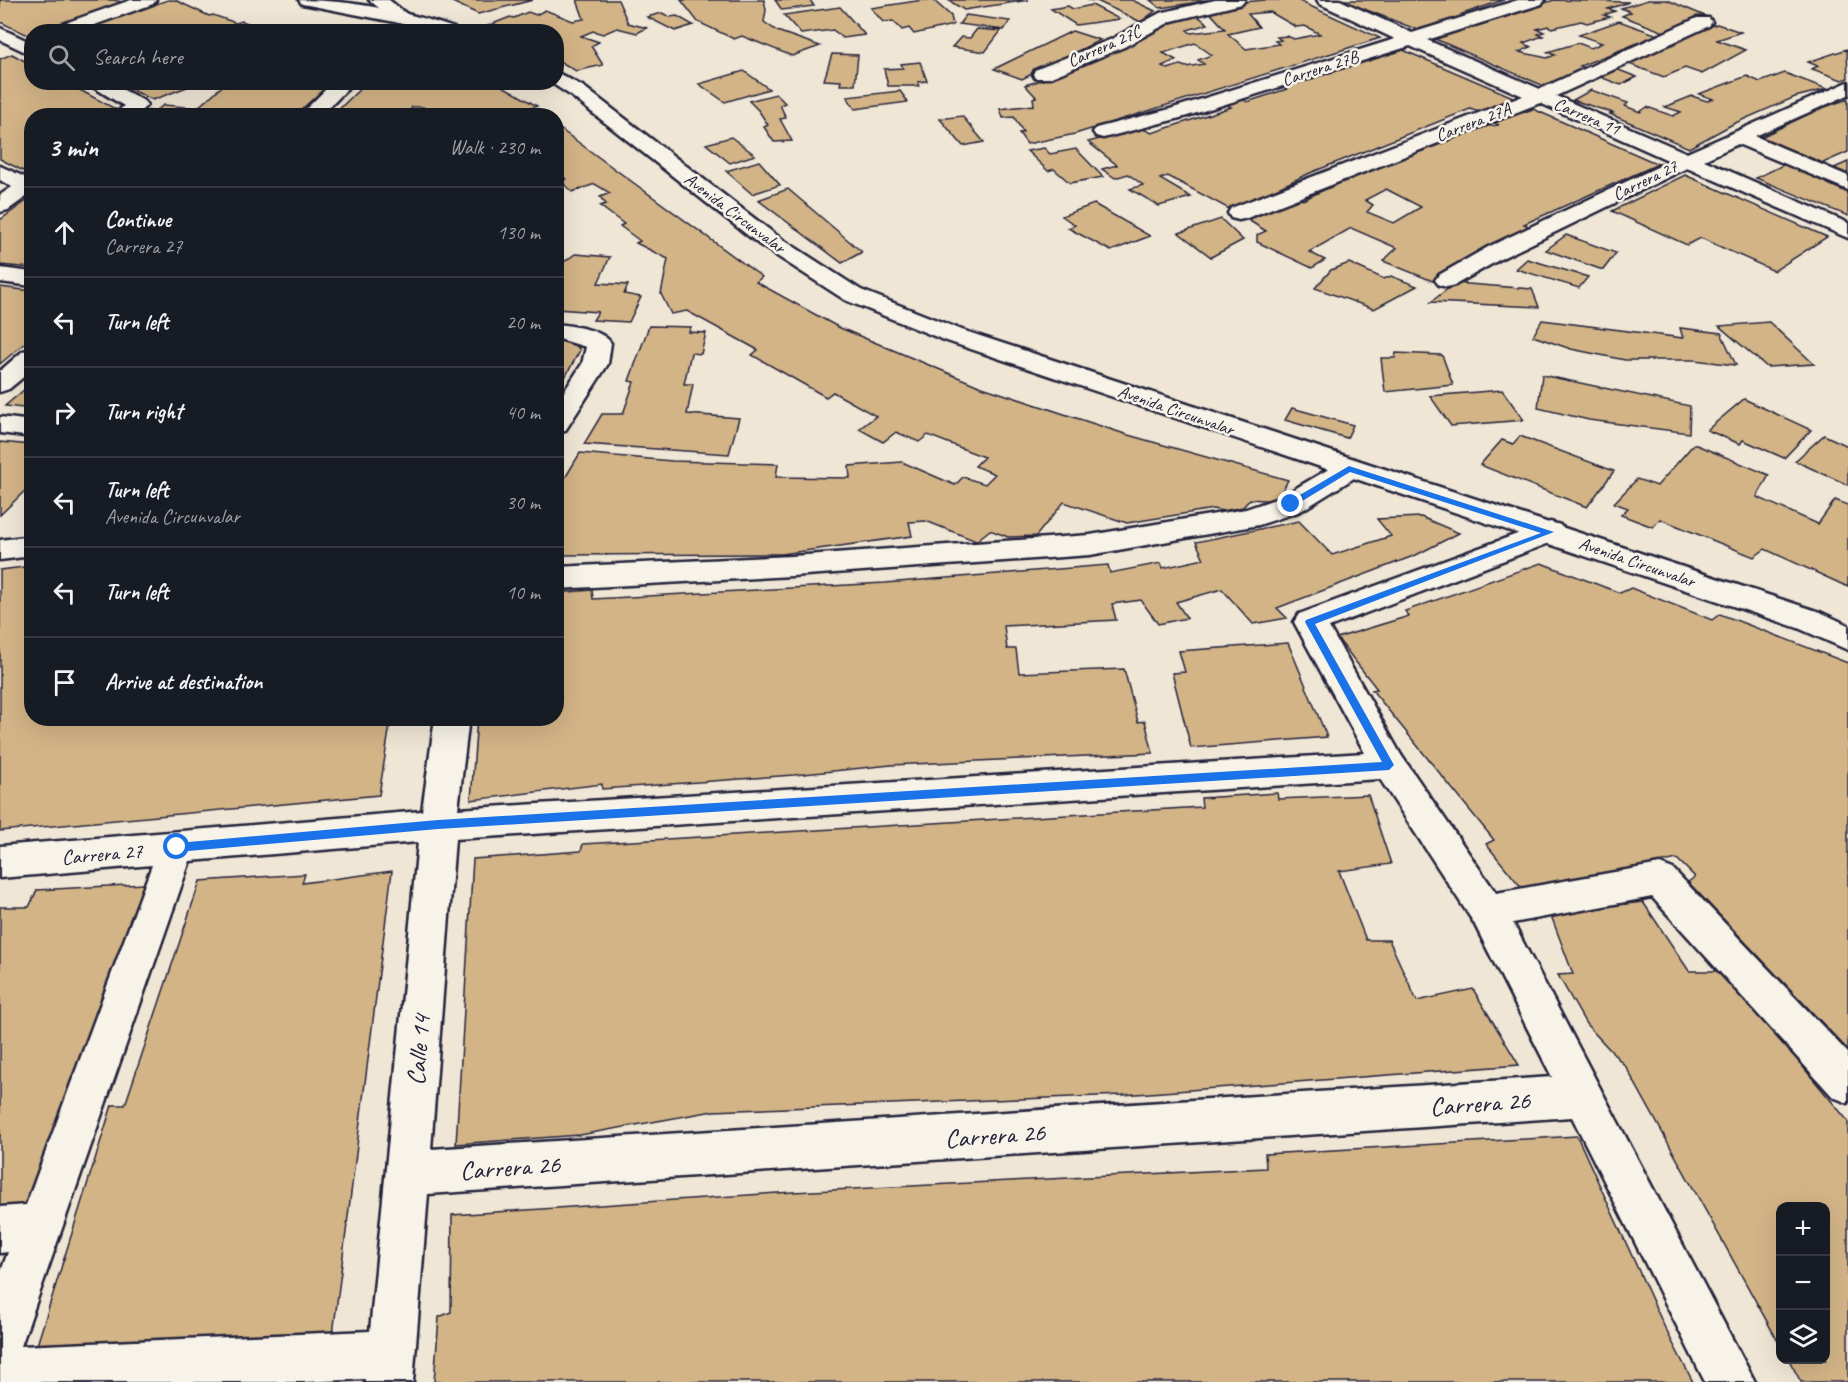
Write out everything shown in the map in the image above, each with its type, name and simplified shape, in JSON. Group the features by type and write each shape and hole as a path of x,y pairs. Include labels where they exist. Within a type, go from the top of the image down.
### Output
{"street":[{"path":"80,24 147,0"},
{"path":"308,0 410,24"},
{"path":"378,0 410,24"},
{"name":"Carrera 27C","path":"1042,74 1118,43 1166,17 1236,0"},
{"name":"Carrera 11","path":"1326,0 1848,231"},
{"name":"Carrera 27B","path":"1103,132 1177,113 1536,0"},
{"name":"Carrera 27A","path":"1239,213 1540,96 1703,22"},
{"path":"0,33 24,43"},
{"path":"0,51 24,46"},
{"name":"Avenida Circunvalar","path":"564,83 768,240 852,295 953,335 1349,469 1550,532 1809,620 1848,638"},
{"name":"Carrera 27","path":"1447,280 1496,252 1738,136 1848,88"},
{"path":"109,90 137,105 133,108"},
{"path":"317,108 337,90"},
{"path":"1738,136 1848,184"},
{"path":"0,172 24,182"},
{"path":"0,205 24,188"},
{"path":"0,275 24,278"},
{"path":"564,332 599,343 595,364 564,412"},
{"path":"0,384 24,363"},
{"path":"0,425 24,428"},
{"path":"564,578 792,566 1090,545 1249,518 1291,504 1349,469"},
{"path":"1550,532 1310,622 1389,765 1487,911 1731,1382"},
{"path":"0,549 24,547"},
{"name":"Calle 14","path":"390,1368 438,825 451,726"},
{"name":"Carrera 27","path":"0,862 438,825 1389,765"},
{"path":"0,1339 20,1228 177,847"},
{"path":"1487,911 1660,880 1848,1083"},
{"name":"Carrera 26","path":"407,1173 1583,1096"},
{"path":"0,1371 390,1368"}],"building":[{"path":"0,0 113,0 128,3 62,24 24,24 24,33 0,22"},
{"path":"168,0 175,0 209,16 250,24 97,24"},
{"path":"448,0 533,0 478,14"},
{"path":"577,0 618,0 628,23 647,28 637,33 617,28 603,34 593,31 581,36 599,42 591,46 603,65 576,71 564,64 564,24 492,24 528,12 536,15 545,10 573,21 584,19"},
{"path":"681,0 764,0 766,10 764,22 777,31 820,46 792,56 742,36 734,39 698,22"},
{"path":"775,0 810,0 814,6 782,10"},
{"path":"933,0 951,16 953,25 914,34 909,28 902,30 893,21 883,22 871,8"},
{"path":"948,0 1029,0 964,10"},
{"path":"1087,0 1132,0 1155,11 1141,22 1097,1"},
{"path":"1150,0 1212,0 1160,8"},
{"path":"1264,0 1297,0 1380,38 1075,134 1027,144 1019,133 1023,132 1014,117 1003,118 1000,109 1034,105 1033,98 1036,97 1025,85 1049,78 1045,75 1122,48 1172,17 1190,10 1208,24 1187,30 1191,33 1225,29 1204,6","holes":["1270,12 1296,27 1305,26 1320,34 1294,39 1287,36 1277,37 1281,40 1275,41 1279,44 1246,49 1228,34 1259,27 1248,14","1195,43 1212,55 1198,60 1204,64 1186,67 1180,65 1168,69 1162,66 1176,60 1163,53"]},
{"path":"1341,0 1504,0 1462,14 1467,15 1418,30"},
{"path":"1554,0 1629,2 1608,9 1615,11 1604,15 1610,17 1587,23 1581,21 1537,29 1544,32 1538,34 1543,36 1523,43 1531,47 1519,52 1547,58 1555,55 1547,52 1578,43 1591,48 1602,43 1579,35 1619,21 1658,35 1580,66 1585,68 1544,86 1435,39"},
{"path":"1648,0 1667,0 1705,16 1664,32 1622,16 1631,12 1621,8"},
{"path":"1092,5 1119,19 1076,25 1051,9 1068,6 1073,9"},
{"path":"840,7 865,35 843,38 833,30 801,34 784,15"},
{"path":"662,13 670,17 677,16 693,25 675,31 647,17"},
{"path":"966,15 1010,21 1004,30 959,24"},
{"path":"1717,24 1741,32 1717,40 1746,50 1702,74 1685,68 1664,77 1626,63 1669,42"},
{"path":"977,29 1001,31 985,52 952,47 961,37 970,38"},
{"path":"1072,31 1100,40 1022,79 994,69"},
{"path":"1847,49 1848,78 1842,80 1812,69 1818,66 1808,62"},
{"path":"1403,50 1513,97 1479,112 1470,109 1310,173 1231,210 1168,176 1160,179 1191,197 1159,206 1130,189 1143,185 1128,174 1115,178 1102,169 1117,165 1088,142 1141,128 1152,133 1231,107 1225,104 1241,98 1247,102 1287,89 1282,86 1312,80 1310,79"},
{"path":"12,54 24,61 24,90 80,90 114,108 24,108 24,171 0,159 0,59"},
{"path":"832,54 858,55 855,85 840,85 841,81 824,80"},
{"path":"920,62 927,81 918,82 919,86 888,86 884,69 903,68 901,64"},
{"path":"1616,69 1637,77 1621,85 1600,77"},
{"path":"744,71 769,89 725,102 699,84"},
{"path":"1785,73 1827,89 1795,97 1733,124 1689,148 1610,114 1613,113 1573,100 1591,90 1628,103 1625,106 1640,112 1647,107 1673,116 1681,112 1665,107 1692,96 1707,101 1713,99 1699,94 1747,76 1760,82"},
{"path":"132,90 179,90 153,100"},
{"path":"218,90 323,90 303,108 197,108"},
{"path":"359,90 510,90 537,106 531,108 340,108"},
{"path":"900,91 908,102 855,109 847,97"},
{"path":"776,94 785,103 780,105 786,118 780,119 792,141 774,142 764,127 768,125 749,101"},
{"path":"1848,99 1848,152 1823,163 1761,137 1819,109"},
{"path":"164,105 197,108 160,108"},
{"path":"1533,109 1658,164 1524,224 1531,227 1451,269 1435,282 1383,261 1397,248 1351,228 1309,252 1325,260 1312,268 1257,242 1257,235 1266,231 1248,220 1299,198 1303,200 1345,180 1488,126 1499,125 1494,123","holes":["1386,189 1421,207 1394,223 1367,212 1373,205 1365,200"]},
{"path":"962,116 984,142 963,146 940,119"},
{"path":"564,132 762,277 756,282 838,327 979,386 1128,435 1288,480 1277,501 1250,499 1243,507 1223,511 1213,509 1127,523 1064,502 1036,536 1008,537 990,530 976,541 926,521 909,522 912,536 782,554 564,555 564,480 580,453 672,461 778,464 776,477 850,478 849,466 902,462 955,485 963,477 985,484 995,474 975,466 984,457 928,435 919,442 896,432 883,442 859,429 876,416 833,392 826,397 752,355 758,350 687,311 671,314 661,294 668,259 636,243 640,241 620,226 624,224 600,206 606,204 600,197 610,193 595,184 572,192 564,184 566,179 564,177"},
{"path":"731,137 755,155 730,163 706,144"},
{"path":"1044,148 1050,154 1076,149 1103,177 1070,183 1054,169 1048,171 1027,151"},
{"path":"759,161 780,185 752,194 726,171"},
{"path":"1848,162 1848,174 1834,168"},
{"path":"1785,164 1848,193 1848,216 1756,178"},
{"path":"1685,175 1827,237 1774,271 1701,238 1687,245 1612,211"},
{"path":"788,189 862,252 842,263 758,200"},
{"path":"24,203 24,267 0,265 0,220"},
{"path":"1094,204 1150,236 1111,251 1068,228 1075,225 1062,216"},
{"path":"1221,219 1243,240 1211,257 1179,233"},
{"path":"1566,235 1616,253 1603,270 1546,250"},
{"path":"575,254 610,257 598,283 628,285 624,294 641,297 629,322 593,320 598,312 564,310 564,262"},
{"path":"1527,259 1588,277 1579,288 1516,269"},
{"path":"1349,263 1384,279 1391,276 1417,286 1374,309 1315,288 1331,270"},
{"path":"1455,283 1532,289 1539,307 1431,302"},
{"path":"0,287 24,290 24,344 0,364"},
{"path":"1542,320 1683,338 1680,328 1721,333 1736,365 1694,360 1625,360 1571,349 1533,336"},
{"path":"1769,322 1814,364 1767,367 1719,326"},
{"path":"649,326 691,327 689,332 706,333 701,354 691,353 684,384 693,384 687,414 739,418 729,454 584,444 602,414 623,414 634,382 629,381"},
{"path":"564,340 572,341 580,350 564,379"},
{"path":"1396,353 1442,355 1453,385 1385,392 1381,358 1395,358"},
{"path":"1542,375 1690,406 1689,433 1589,420 1538,408"},
{"path":"24,390 24,408 5,406"},
{"path":"1502,390 1524,420 1451,426 1430,396"},
{"path":"1744,399 1811,430 1784,458 1743,440 1740,444 1707,430"},
{"path":"1292,408 1353,425 1347,438 1285,420"},
{"path":"1824,435 1848,446 1848,485 1795,461"},
{"path":"1520,436 1614,471 1587,507 1480,465 1502,440 1513,444"},
{"path":"0,442 24,444 24,492 0,515"},
{"path":"1694,444 1769,475 1757,497 1818,524 1835,500 1848,505 1848,587 1765,549 1754,557 1660,519 1653,527 1621,515 1628,508 1614,503 1637,479 1657,486"},
{"path":"1421,517 1459,533 1416,555 1277,608 1287,618 1253,624 1222,589 1176,602 1187,618 1158,624 1141,600 1112,604 1116,620 1004,626 1007,649 1016,649 1019,673 1124,669 1138,722 1145,721 1153,753 891,765 794,775 602,789 602,784 471,800 476,726 564,726 564,592 592,590 593,599 885,583 1108,565 1110,573 1161,563 1163,568 1204,559 1196,542 1299,521 1332,555 1391,536 1377,519"},
{"path":"1541,563 1620,593 1631,588 1712,620 1720,614 1848,663 1848,1061 1836,1049 1847,1049 1688,882 1695,877 1677,859 1525,892 1486,844 1494,840 1372,690 1377,689 1337,638 1409,616 1405,611"},
{"path":"24,567 24,726 390,726 379,795 0,831 0,570"},
{"path":"1288,643 1327,737 1191,748 1172,673 1185,672 1179,651"},
{"path":"1277,793 1278,799 1368,795 1391,864 1339,871 1366,940 1389,940 1417,1001 1473,989 1519,1065 1123,1095 713,1111 580,1135 456,1144 473,859 581,851 583,844 1202,807 1201,798"},
{"path":"392,871 333,1334 37,1345 112,1105 125,1105 200,881 305,874 302,883"},
{"path":"144,884 25,1213 0,1214 0,907 29,907 37,890"},
{"path":"1643,902 1689,971 1723,971 1848,1121 1848,1382 1801,1382 1791,1364 1830,1364 1830,1202 1776,1202 1776,1338 1626,1067 1586,1024 1558,975 1573,974 1550,913"},
{"path":"1577,1136 1665,1328 1693,1382 434,1382 439,1317 451,1312 452,1215 793,1192 1266,1168 1265,1154"}],"route":[{"path":"177,847 438,825 1389,765 1310,622 1550,532 1349,469 1291,504"}]}
